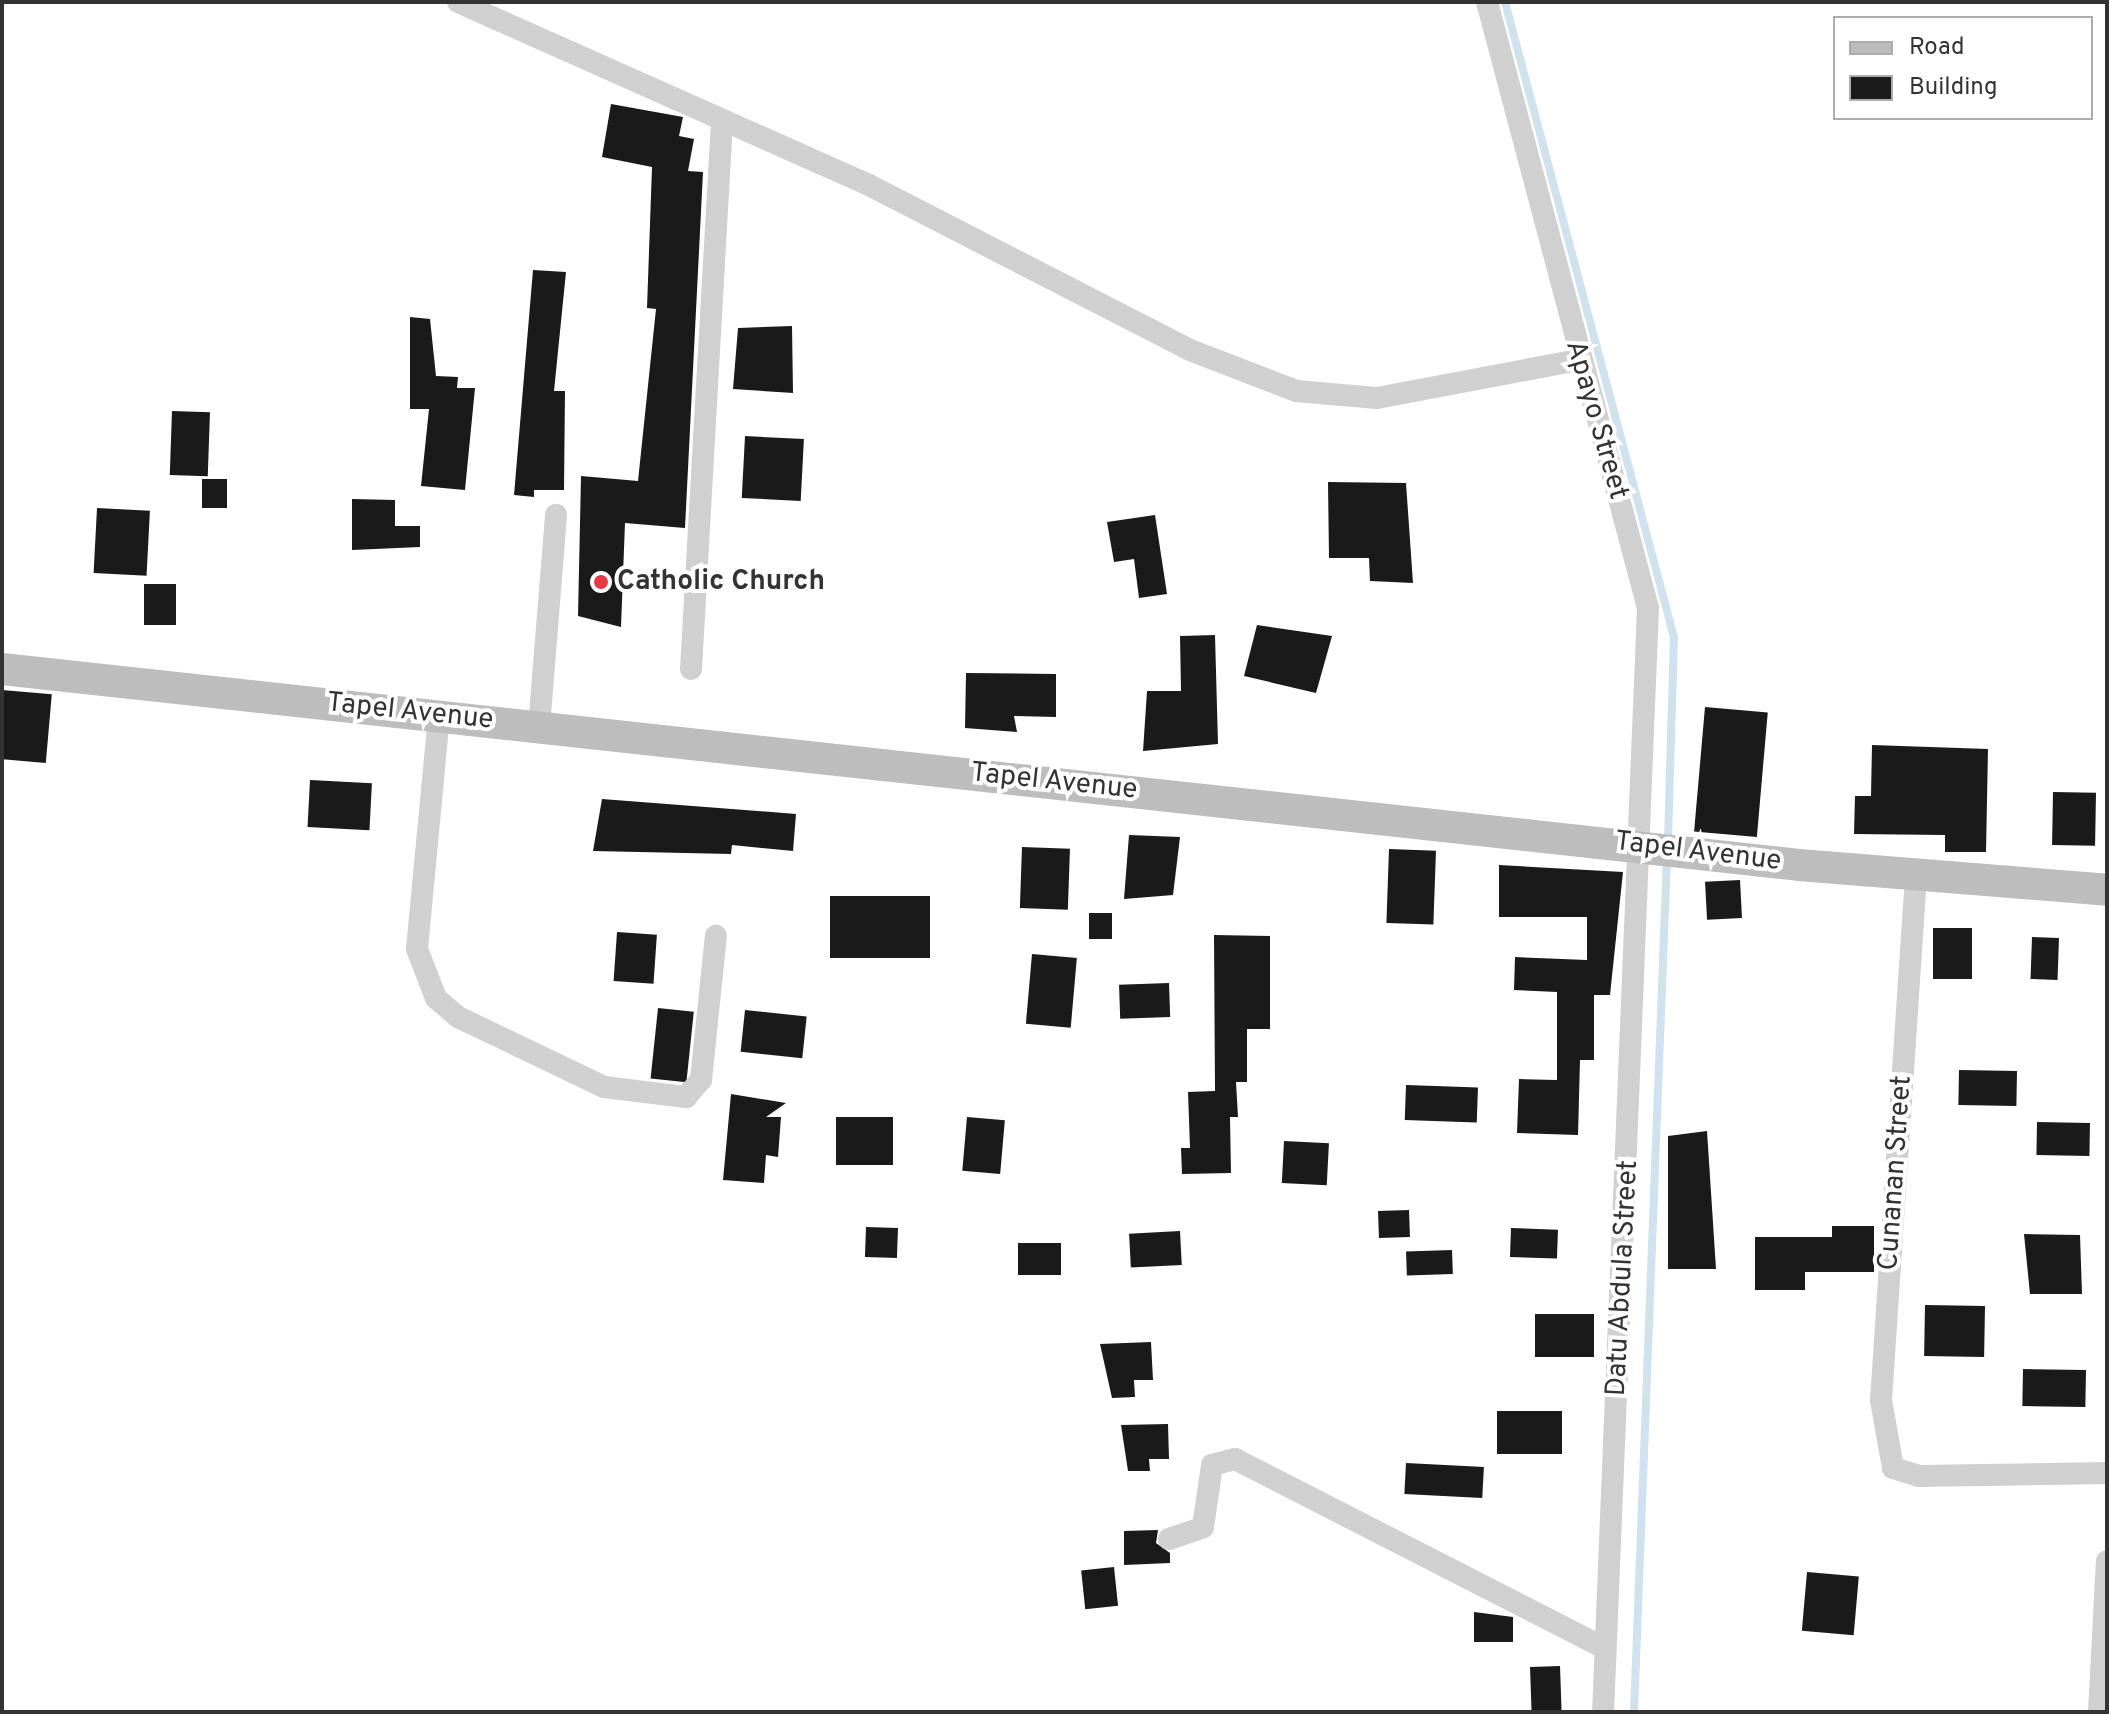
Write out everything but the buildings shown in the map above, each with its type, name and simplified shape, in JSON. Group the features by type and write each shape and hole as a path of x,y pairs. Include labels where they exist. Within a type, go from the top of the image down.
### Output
{"street":[{"path":"458,2 869,185 1190,350 1296,391 1377,398 1579,360"},
{"name":"Apayo Street","path":"1487,2 1579,360 1648,608 1644,844"},
{"path":"691,669 722,122"},
{"path":"539,727 556,515"},
{"name":"Tapel Avenue","path":"2,669 1644,844 1916,876 2107,890"},
{"path":"439,716 417,949 436,998 458,1017 604,1087 640,1097 686,1097 701,1080 716,936"},
{"name":"Datu Abdula Street","path":"1603,1712 1644,844"},
{"name":"Cunanan Street","path":"1916,876 1881,1400 1893,1468 1919,1476 2107,1473"},
{"path":"1169,1539 1203,1527 1212,1465 1235,1459 1604,1648"},
{"path":"2099,1712 2107,1561"}],"waterway":[{"path":"1505,2 1674,637 1668,843"},
{"path":"1634,1712 1667,857"}],"place":[{"name":"Catholic Church","path":"601,582"}]}
